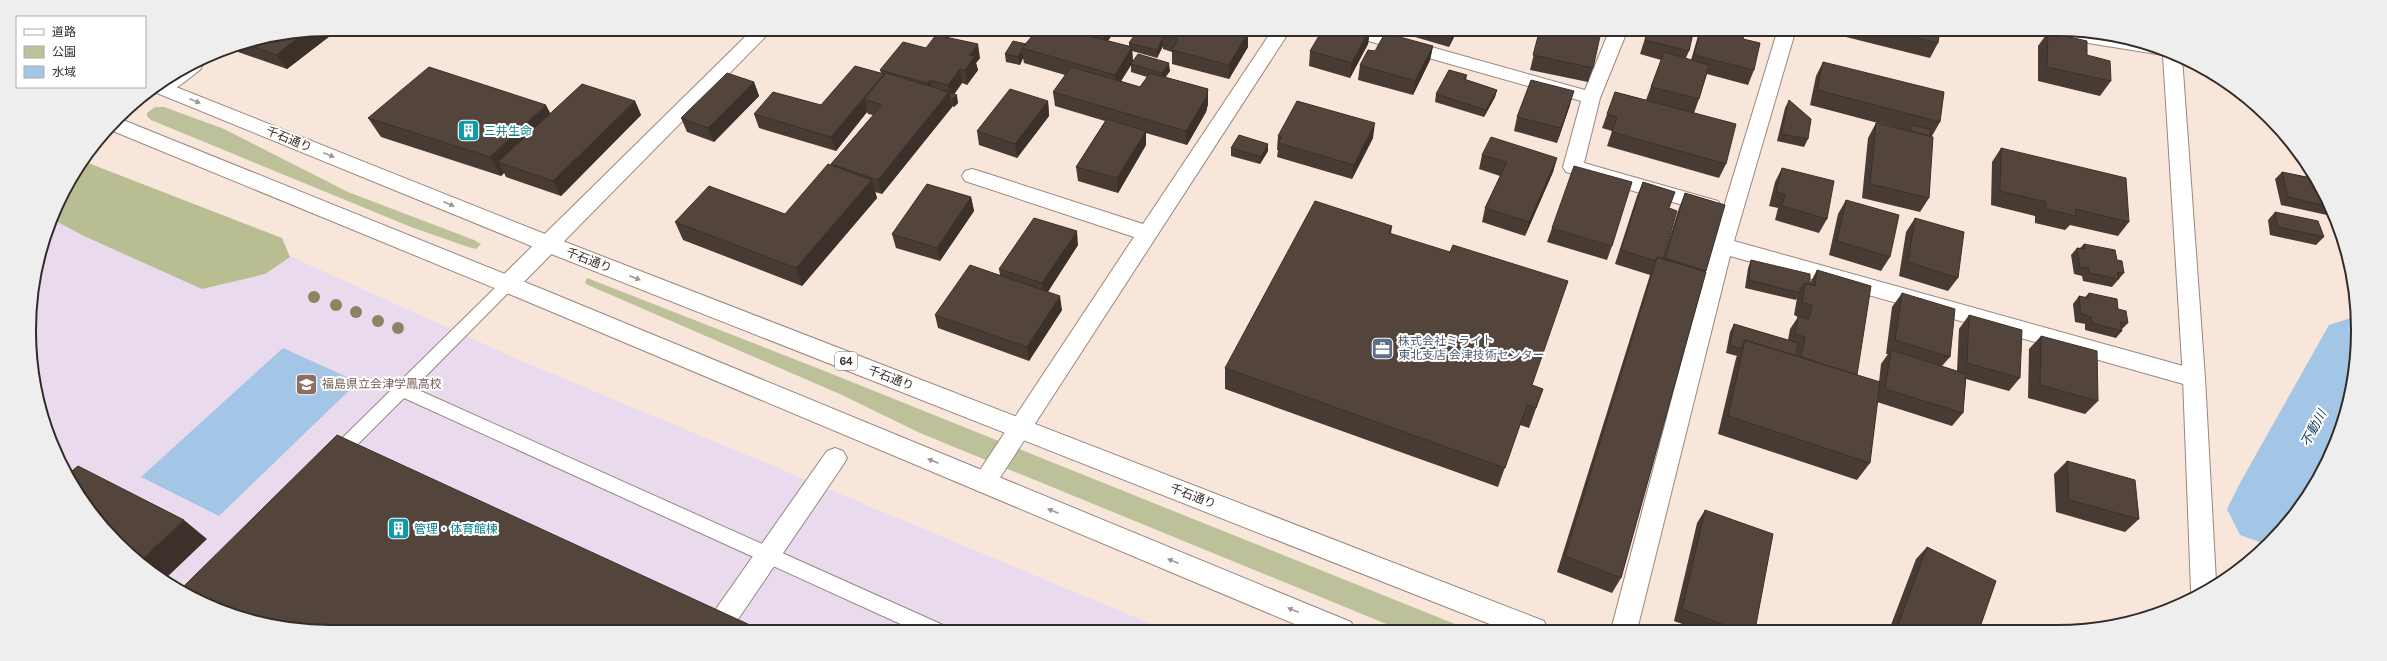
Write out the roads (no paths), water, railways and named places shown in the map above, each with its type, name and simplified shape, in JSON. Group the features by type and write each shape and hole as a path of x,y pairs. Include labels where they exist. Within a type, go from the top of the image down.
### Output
{"street":[{"path":"508,284 757,36"},
{"path":"984,483 1277,36"},
{"path":"1371,36 1591,98"},
{"path":"1616,36 1591,98 1573,167 1733,212"},
{"path":"1625,625 1722,246 1785,36"},
{"path":"2173,60 2194,378 2204,586"},
{"name":"千石通り","path":"163,88 548,244 1522,625"},
{"path":"119,125 508,284 984,483 1330,625"},
{"path":"972,176 1148,234"},
{"path":"1722,246 2194,378"},
{"path":"720,624 836,458"}],"lane":[{"path":"323,468 508,284"},
{"path":"402,390 923,625"}],"water":[{"path":"283,348 358,382 219,516 141,477"}],"waterway":[{"name":"不動川","path":"2270,509 2348,365"}],"place":[{"name":"三井生命","path":"469,131"},
{"name":"株式会社ミライト 東北支店 会津技術センター","path":"1382,348"},
{"name":"福島県立会津学鳳高校","path":"307,384"},
{"name":"管理・体育館棟","path":"398,529"}]}
